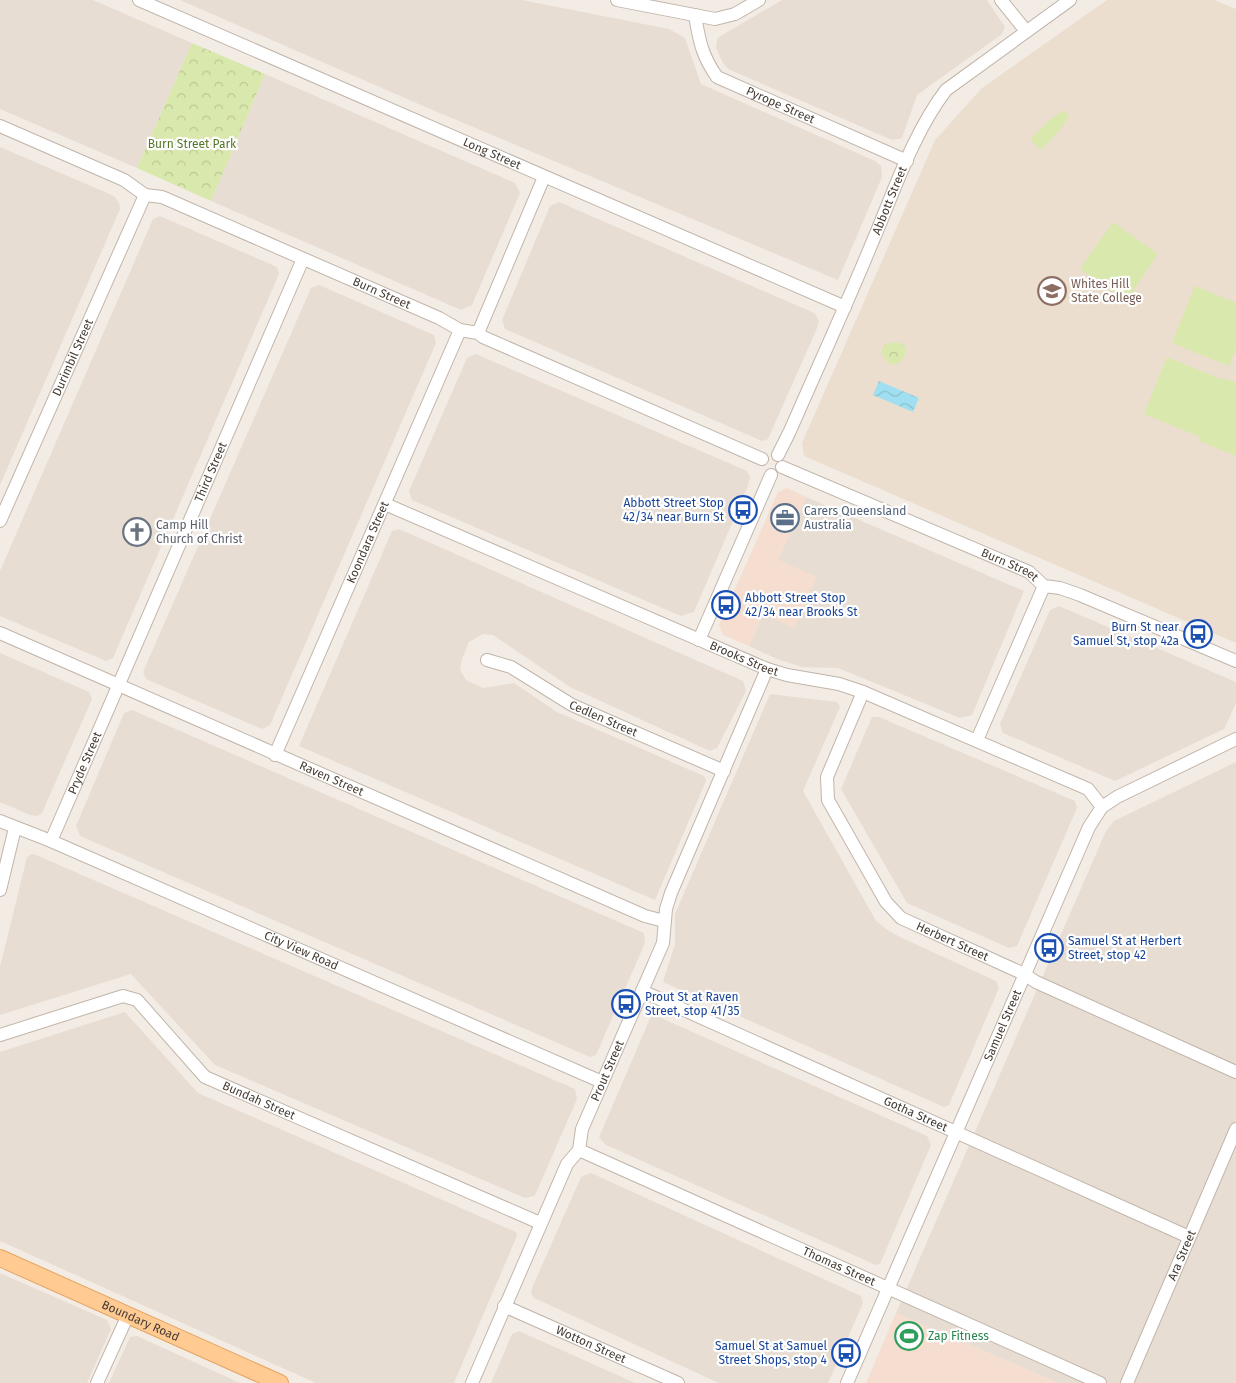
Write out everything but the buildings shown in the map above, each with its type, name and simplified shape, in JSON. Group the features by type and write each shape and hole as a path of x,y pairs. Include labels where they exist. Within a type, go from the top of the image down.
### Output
{"main road":[{"name":"Boundary Road","path":"0,1258 280,1383"}],"street":[{"name":"Long Street","path":"139,0 844,307"},
{"path":"617,0 715,19 735,14 759,0"},
{"path":"1001,0 1026,31"},
{"name":"Abbott Street","path":"780,461 790,431 907,161 935,106 946,90 1070,0"},
{"name":"Pyrope Street","path":"695,15 700,47 708,65 717,77 907,161"},
{"name":"Burn Street","path":"0,126 124,180 145,195 162,197 447,322 460,330 478,332 483,337 762,459"},
{"path":"478,332 544,177"},
{"name":"Durimbil Street","path":"0,521 145,195"},
{"name":"Third Street","path":"118,685 303,260"},
{"name":"Koondara Street","path":"275,755 460,330"},
{"path":"774,453 780,461 778,473 771,475 762,469 762,459 767,454 774,453"},
{"name":"Burn Street","path":"780,461 1029,572 1044,586 1067,590 1236,661"},
{"path":"699,640 771,475"},
{"name":"Brooks Street","path":"385,504 767,669 787,675 839,684 863,692 977,740 1088,789 1102,807"},
{"path":"977,740 1044,586"},
{"name":"Raven Street","path":"0,633 645,916 664,921"},
{"name":"Cedlen Street","path":"487,660 511,667 572,705 724,771"},
{"name":"Prout Street","path":"472,1383 567,1164 579,1150 582,1129 663,943 664,921 671,894 767,669"},
{"name":"Pryde Street","path":"51,841 118,685"},
{"name":"Herbert Street","path":"863,692 827,777 828,800 881,894 901,918 1024,974 1036,982 1236,1072"},
{"name":"Samuel Street","path":"847,1383 1089,827 1102,807 1117,797 1236,739"},
{"name":"City View Road","path":"0,821 51,841 602,1082"},
{"path":"0,890 16,828"},
{"name":"Gotha Street","path":"642,991 1189,1237"},
{"name":"Bundah Street","path":"0,1035 128,996 136,1000 205,1077 540,1223"},
{"name":"Ara Street","path":"1127,1383 1236,1129"},
{"name":"Thomas Street","path":"579,1150 1100,1383"},
{"name":"Wotton Street","path":"504,1306 678,1383"},
{"path":"97,1383 128,1315"}],"shaded area":[{"path":"0,0 93,0 192,43 137,168 0,109"},
{"path":"180,0 522,0 669,29 685,38 701,84 875,161 881,166 882,177 838,280 430,109"},
{"path":"782,0 987,0 1005,27 1002,34 917,95 902,138 892,140 728,69 723,63 716,48 719,37"},
{"name":"Whites Hill State College","path":"1107,0 1214,0 1236,9 1236,643 804,456 802,443 935,140 982,88"},
{"path":"265,74 515,183 520,193 472,305 461,310 211,201"},
{"path":"0,147 114,196 119,203 120,209 0,485"},
{"path":"559,202 816,315 819,321 818,326 768,439 762,441 505,329 502,320 550,206"},
{"path":"160,216 277,267 279,274 113,658 106,661 0,616 0,571 153,219"},
{"path":"319,285 434,335 436,343 270,725 262,729 146,679 143,672 311,288"},
{"path":"476,354 747,471 750,477 748,486 694,612 681,616 412,500 409,491 467,358"},
{"path":"787,488 806,497 778,560 817,577 794,628 763,614 749,646 723,635 719,625 778,492"},
{"path":"806,497 1024,591 972,715 960,718 838,668 802,667 777,659 749,646 763,614 816,577 778,560"},
{"path":"399,529 743,681 746,691 717,748 710,751 570,687 493,635 483,634 469,642 462,659 460,670 466,680 483,688 514,683 557,712 704,776 706,781 655,900 299,746 392,531"},
{"path":"1059,606 1236,682 1236,703 1224,729 1115,781 1003,733 1000,724 1050,610"},
{"path":"0,653 89,692 92,699 42,813 37,816 30,815 0,802"},
{"path":"770,694 837,702 840,707 803,791 876,921 904,939 996,981 999,988 949,1105 944,1107 663,982 675,944 675,914"},
{"path":"132,710 644,933 645,943 596,1055 590,1057 80,836 76,826 124,713"},
{"path":"872,717 879,717 1075,801 1077,808 1017,946 1009,948 907,903 841,789"},
{"path":"1236,762 1236,1383 1058,1383 896,1313 1106,831 1114,821"},
{"path":"32,854 575,1089 577,1099 534,1196 525,1198 215,1065 131,974 0,1015 0,967 27,857"},
{"path":"125,1012 198,1093 516,1232 517,1236 454,1383 316,1383 0,1241 0,1052"},
{"path":"652,1014 927,1136 931,1145 880,1264 876,1265 606,1145 599,1137"},
{"path":"591,1173 861,1296 863,1303 828,1383 719,1383 534,1298 531,1293 532,1288 581,1177"},
{"path":"0,1273 107,1320 111,1329 87,1383 0,1383"},
{"path":"896,1313 1058,1383 866,1383"},
{"path":"519,1331 635,1383 491,1383 512,1334"},
{"path":"137,1336 240,1383 109,1383 130,1337"}],"green space":[{"name":"Burn Street Park","path":"192,43 265,74 211,201 137,168"},
{"path":"1063,110 1069,117 1041,150 1030,139"},
{"path":"1113,222 1158,254 1126,301 1080,269"},
{"path":"1195,286 1236,303 1236,349 1229,366 1172,343"},
{"path":"894,342 905,346 905,355 902,361 894,365 887,362 881,353 884,345"},
{"path":"1167,357 1223,380 1224,378 1236,383 1236,456 1199,441 1200,437 1144,414"}],"water":[{"path":"879,381 919,398 913,412 873,395"}],"place":[{"name":"Whites Hill State College","path":"1052,291"},
{"name":"Abbott Street Stop 42/34 near Burn St","path":"743,510"},
{"name":"Carers Queensland Australia","path":"785,518"},
{"name":"Camp Hill Church of Christ","path":"137,532"},
{"name":"Abbott Street Stop 42/34 near Brooks St","path":"726,605"},
{"name":"Burn St near Samuel St, stop 42a","path":"1198,634"},
{"name":"Samuel St at Herbert Street, stop 42","path":"1049,948"},
{"name":"Prout St at Raven Street, stop 41/35","path":"626,1004"},
{"name":"Zap Fitness","path":"909,1336"},
{"name":"Samuel St at Samuel Street Shops, stop 4","path":"846,1353"}]}
